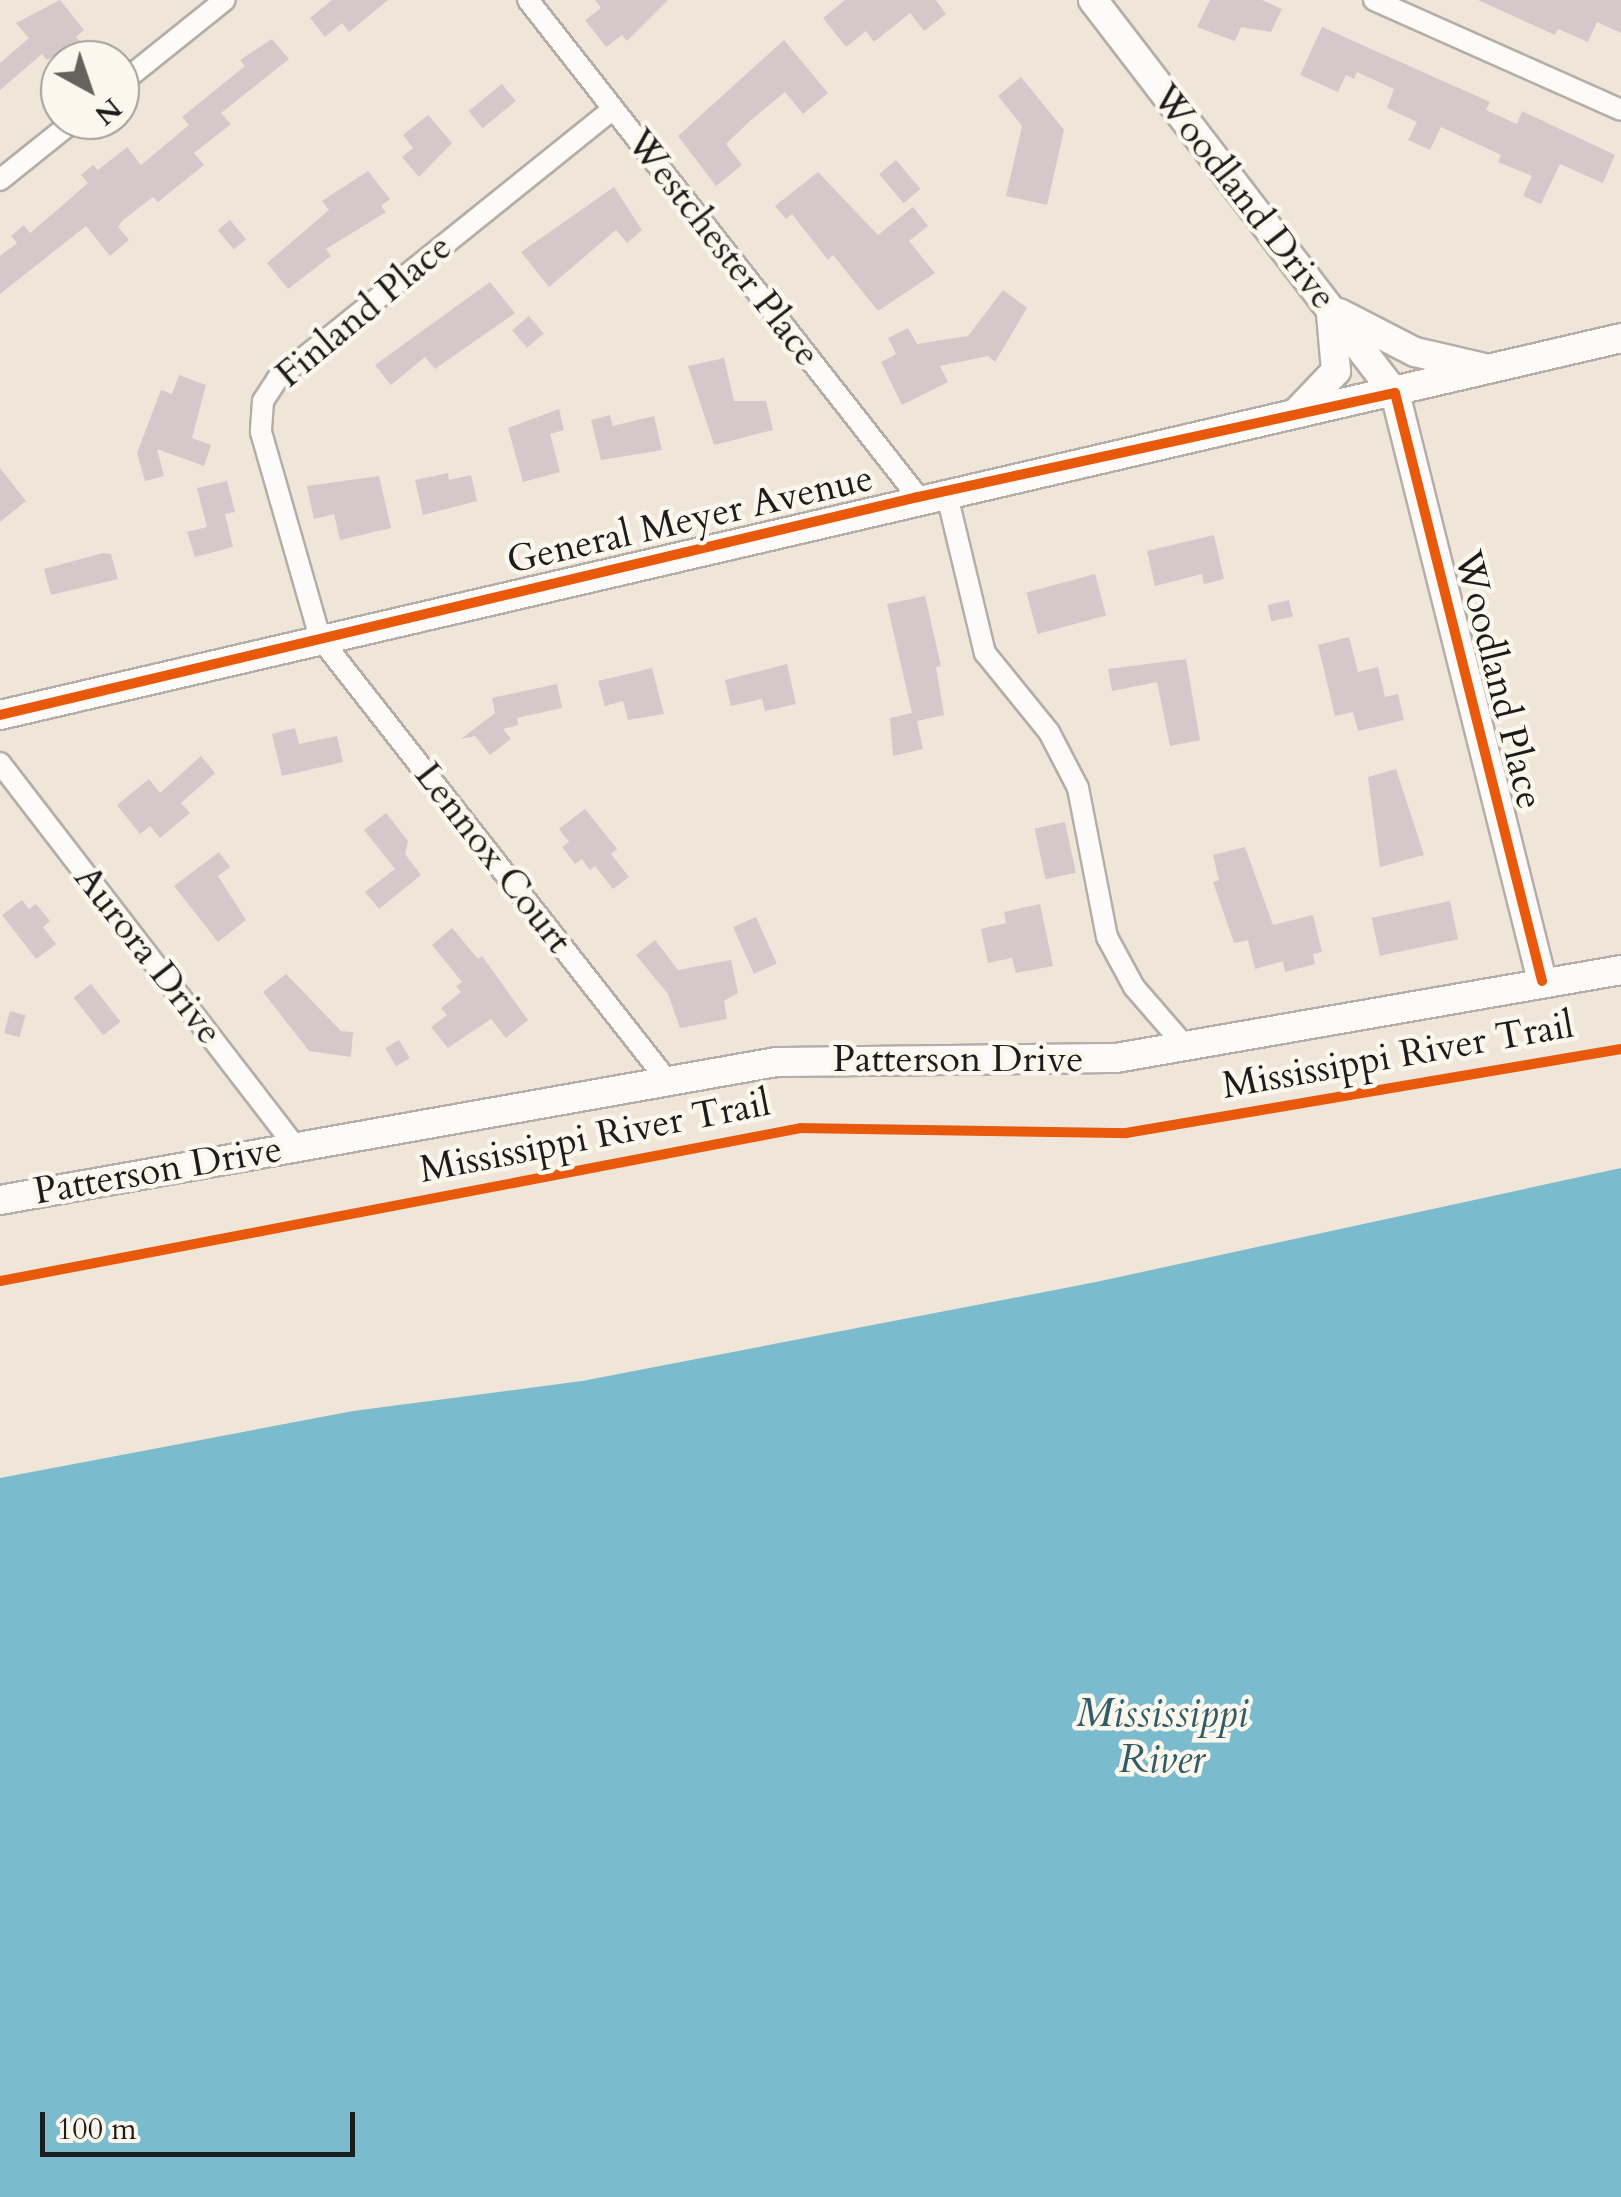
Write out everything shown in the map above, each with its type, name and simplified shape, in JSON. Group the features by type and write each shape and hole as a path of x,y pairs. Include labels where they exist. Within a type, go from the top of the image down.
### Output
{"street":[{"path":"140,68 225,0"},
{"name":"Westchester Place","path":"528,0 932,494 986,653 1049,732 1078,788 1108,937 1134,987 1186,1046"},
{"name":"Woodland Drive","path":"1093,0 1395,393"},
{"path":"1374,0 1621,110"},
{"name":"Finland Place","path":"320,638 262,432 263,401 314,346 614,109"},
{"path":"0,180 50,140"},
{"path":"1329,307 1415,352 1492,370"},
{"path":"1294,415 1336,370 1329,307"},
{"name":"General Meyer Avenue","path":"0,714 932,494 1395,393 1621,338"},
{"name":"Woodland Place","path":"1395,393 1542,981"},
{"name":"Lennox Court","path":"320,638 666,1078"},
{"name":"Aurora Drive","path":"0,763 295,1146"},
{"name":"Patterson Drive","path":"0,1200 666,1078 776,1062 1067,1063 1621,970"}],"water":[{"name":"Mississippi River","path":"1621,1168 1621,2197 0,2197 0,1478 353,1411 582,1381 1096,1282"}],"building":[{"path":"60,0 84,30 76,37 79,40 40,40 40,56 0,90 0,63 29,38 16,23"},
{"path":"332,0 388,0 349,32 342,23 325,37 310,18"},
{"path":"595,0 668,0 627,41 622,35 606,47 585,20 601,8"},
{"path":"845,0 936,0 946,14 924,31 910,13 874,42 866,31 846,47 823,18"},
{"path":"1210,0 1262,0 1282,9 1271,32 1241,27 1235,41 1197,27"},
{"path":"1478,0 1621,0 1621,33 1597,22 1588,42 1558,29 1555,35"},
{"path":"1322,27 1490,102 1486,110 1517,124 1522,111 1615,155 1603,183 1560,164 1541,204 1523,196 1532,176 1498,162 1501,155 1441,127 1430,150 1408,140 1417,122 1387,108 1394,89 1357,72 1354,79 1346,75 1338,92 1300,75"},
{"path":"272,39 289,59 221,113 231,124 194,153 204,165 158,202 153,197 123,220 118,227 129,240 110,256 86,226 0,294 0,256 17,243 11,236 24,225 30,233 56,211 88,183 81,175 93,165 98,170 127,147 141,165 189,125 182,117 245,66 240,60"},
{"path":"784,40 828,93 803,114 785,92 750,121 726,144 742,165 716,186 678,136"},
{"path":"1021,77 1064,130 1047,205 1006,196 1022,126 998,96"},
{"path":"502,84 516,101 482,128 469,111"},
{"path":"428,115 452,143 419,177 402,157 413,148 403,135"},
{"path":"896,160 920,189 904,203 879,174"},
{"path":"368,171 390,199 381,206 386,212 326,249 331,256 288,289 267,263 329,210 322,201"},
{"path":"818,172 878,235 913,207 928,226 909,241 935,273 878,311 833,255 828,260 792,214 786,219 775,206"},
{"path":"614,187 642,230 627,243 616,230 549,287 521,252"},
{"path":"230,220 246,239 234,249 218,230"},
{"path":"490,282 515,313 435,369 425,357 391,385 375,365"},
{"path":"1003,290 1027,308 995,362 988,356 940,366 948,382 902,405 881,362 896,354 888,338 908,328 917,344 968,336"},
{"path":"529,316 544,334 527,348 512,330"},
{"path":"724,358 734,401 766,401 773,430 714,445 688,366"},
{"path":"179,375 206,385 192,438 211,445 204,466 157,449 164,476 145,481 137,453 161,390 172,394"},
{"path":"559,409 564,430 550,434 560,472 523,482 508,428"},
{"path":"610,415 613,426 654,416 662,450 601,460 591,420"},
{"path":"0,468 26,501 0,522"},
{"path":"448,473 449,480 471,475 477,501 423,515 415,480"},
{"path":"379,476 391,528 340,540 334,514 314,519 307,486"},
{"path":"227,481 235,512 225,514 233,547 195,557 187,532 207,527 197,488"},
{"path":"1214,535 1224,579 1204,584 1202,574 1155,586 1147,551"},
{"path":"111,554 118,579 51,595 44,569"},
{"path":"1095,574 1106,616 1038,634 1026,592"},
{"path":"925,596 941,666 936,667 944,715 917,721 923,749 893,756 890,718 912,713 887,604"},
{"path":"1289,600 1293,617 1271,622 1268,605"},
{"path":"1349,637 1358,672 1378,667 1385,697 1398,694 1404,720 1358,731 1353,712 1335,716 1318,645"},
{"path":"1186,659 1200,740 1170,746 1157,682 1112,691 1108,669"},
{"path":"787,664 796,704 765,711 762,699 731,706 725,680"},
{"path":"652,668 664,714 628,720 623,701 605,706 598,681"},
{"path":"557,684 562,708 517,718 518,725 503,729 511,739 490,755 475,736 461,739 495,713 492,698"},
{"path":"295,728 299,744 337,736 343,762 282,776 272,734"},
{"path":"201,756 215,773 181,803 190,813 160,838 150,826 140,834 117,805 149,779 160,793"},
{"path":"1396,769 1424,855 1380,867 1368,777"},
{"path":"585,809 617,849 611,854 629,877 613,889 595,866 590,870 582,859 575,864 562,847 569,842 559,829"},
{"path":"386,813 408,841 405,854 421,875 379,909 365,892 395,869 364,830"},
{"path":"1065,822 1076,873 1045,879 1035,828"},
{"path":"1245,847 1273,925 1313,915 1322,952 1313,954 1315,964 1285,972 1283,961 1255,969 1248,940 1234,943 1213,882 1219,880 1213,855"},
{"path":"219,852 230,867 218,876 246,920 218,942 174,886"},
{"path":"22,900 29,909 36,904 50,921 43,927 56,944 36,959 2,915"},
{"path":"1450,901 1458,939 1380,956 1372,918"},
{"path":"1040,904 1053,966 1016,973 1012,958 988,963 981,929 1006,923 1004,912"},
{"path":"756,917 777,964 754,974 733,927"},
{"path":"452,928 478,959 482,956 528,1020 506,1038 491,1019 448,1048 431,1027 447,1015 441,1008 461,992 456,986 462,982 432,945"},
{"path":"655,940 678,970 731,960 738,993 724,1001 727,1019 680,1028 668,994 636,955"},
{"path":"286,974 341,1031 353,1032 351,1057 309,1051 263,992"},
{"path":"91,984 121,1022 103,1035 74,998"},
{"path":"10,1011 25,1015 20,1037 4,1033"},
{"path":"399,1040 410,1058 396,1066 385,1048"}],"cycle path":[{"path":"0,715 918,497 1395,393 1542,981"},
{"name":"Mississippi River Trail","path":"0,1281 801,1128 1126,1133 1621,1049"}]}
